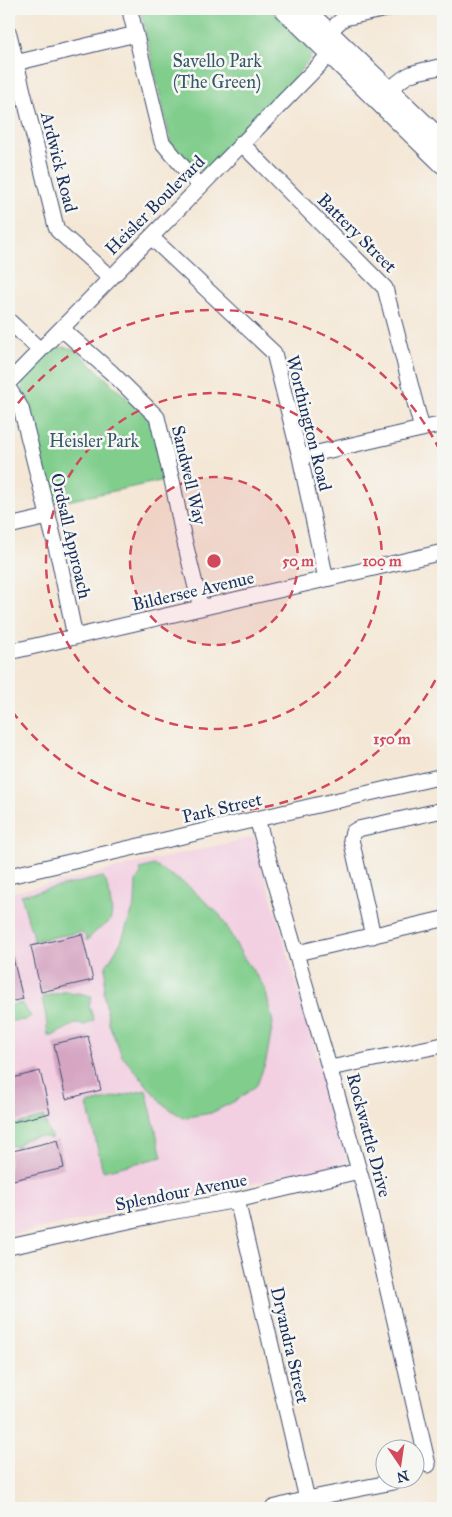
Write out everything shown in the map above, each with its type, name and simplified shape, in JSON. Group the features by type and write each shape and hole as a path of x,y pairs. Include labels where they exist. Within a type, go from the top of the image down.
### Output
{"main road":[{"path":"284,9 330,55 443,142"},
{"path":"304,9 329,34 443,164"}],"street":[{"path":"329,34 344,18 387,9"},
{"path":"131,15 162,142 200,187"},
{"name":"Ardwick Road","path":"9,34 56,227 58,231 110,277"},
{"path":"15,63 136,34"},
{"name":"Heisler Boulevard","path":"9,382 241,143 330,55"},
{"path":"383,95 411,74 443,66"},
{"name":"Battery Street","path":"241,143 385,288 422,428"},
{"name":"Worthington Road","path":"151,237 274,353 300,457 326,579"},
{"path":"9,321 40,350"},
{"name":"Sandwell Way","path":"62,329 112,373 156,417 173,484 200,608"},
{"name":"Ordsall Approach","path":"9,389 21,408 76,637"},
{"path":"300,457 443,424"},
{"path":"9,526 48,517"},
{"name":"Bildersee Avenue","path":"9,652 443,552"},
{"name":"Park Street","path":"9,876 443,776"},
{"path":"373,936 351,839 353,832 358,829 443,810"},
{"name":"Rockwattle Drive","path":"257,819 365,1191 428,1466"},
{"path":"297,954 443,919"},
{"path":"330,1068 443,1045"},
{"name":"Splendour Avenue","path":"9,1247 165,1213 237,1200 359,1171"},
{"name":"Dryandra Street","path":"237,1200 307,1499"},
{"path":"273,1508 374,1486"}],"shaded area":[{"path":"254,837 348,1163 9,1235 9,893"}],"green space":[{"name":"Savello Park (The Green)","path":"140,9 268,9 278,16 310,48 311,57 289,85 204,173 171,143"},
{"name":"Heisler Park","path":"64,347 75,349 153,423 165,480 53,504 28,400 23,392 22,381 54,349"},
{"path":"154,865 187,885 220,915 242,955 265,988 273,1023 266,1061 257,1085 237,1100 211,1113 183,1118 163,1104 122,1056 109,1024 104,993 106,966 121,942 135,904 136,881 141,874 140,869"},
{"path":"103,877 107,883 112,914 107,923 87,941 85,935 81,932 34,941 21,895"},
{"path":"68,991 72,994 78,993 92,996 89,1005 94,1020 85,1025 75,1024 52,1036 48,1036 42,997"},
{"path":"21,1003 31,1016 25,1020 9,1021 9,1006"},
{"path":"146,1090 162,1157 103,1171 87,1104"},
{"path":"44,1117 51,1139 32,1137 24,1140 17,1147 9,1145 9,1126"}],"building":[{"path":"82,934 93,980 41,992 31,946"},
{"path":"12,954 23,999 9,1002 9,955"},
{"path":"88,1036 101,1090 66,1099 54,1044"},
{"path":"40,1071 50,1113 9,1123 9,1079"},
{"path":"58,1140 64,1168 9,1181 9,1152"}]}
